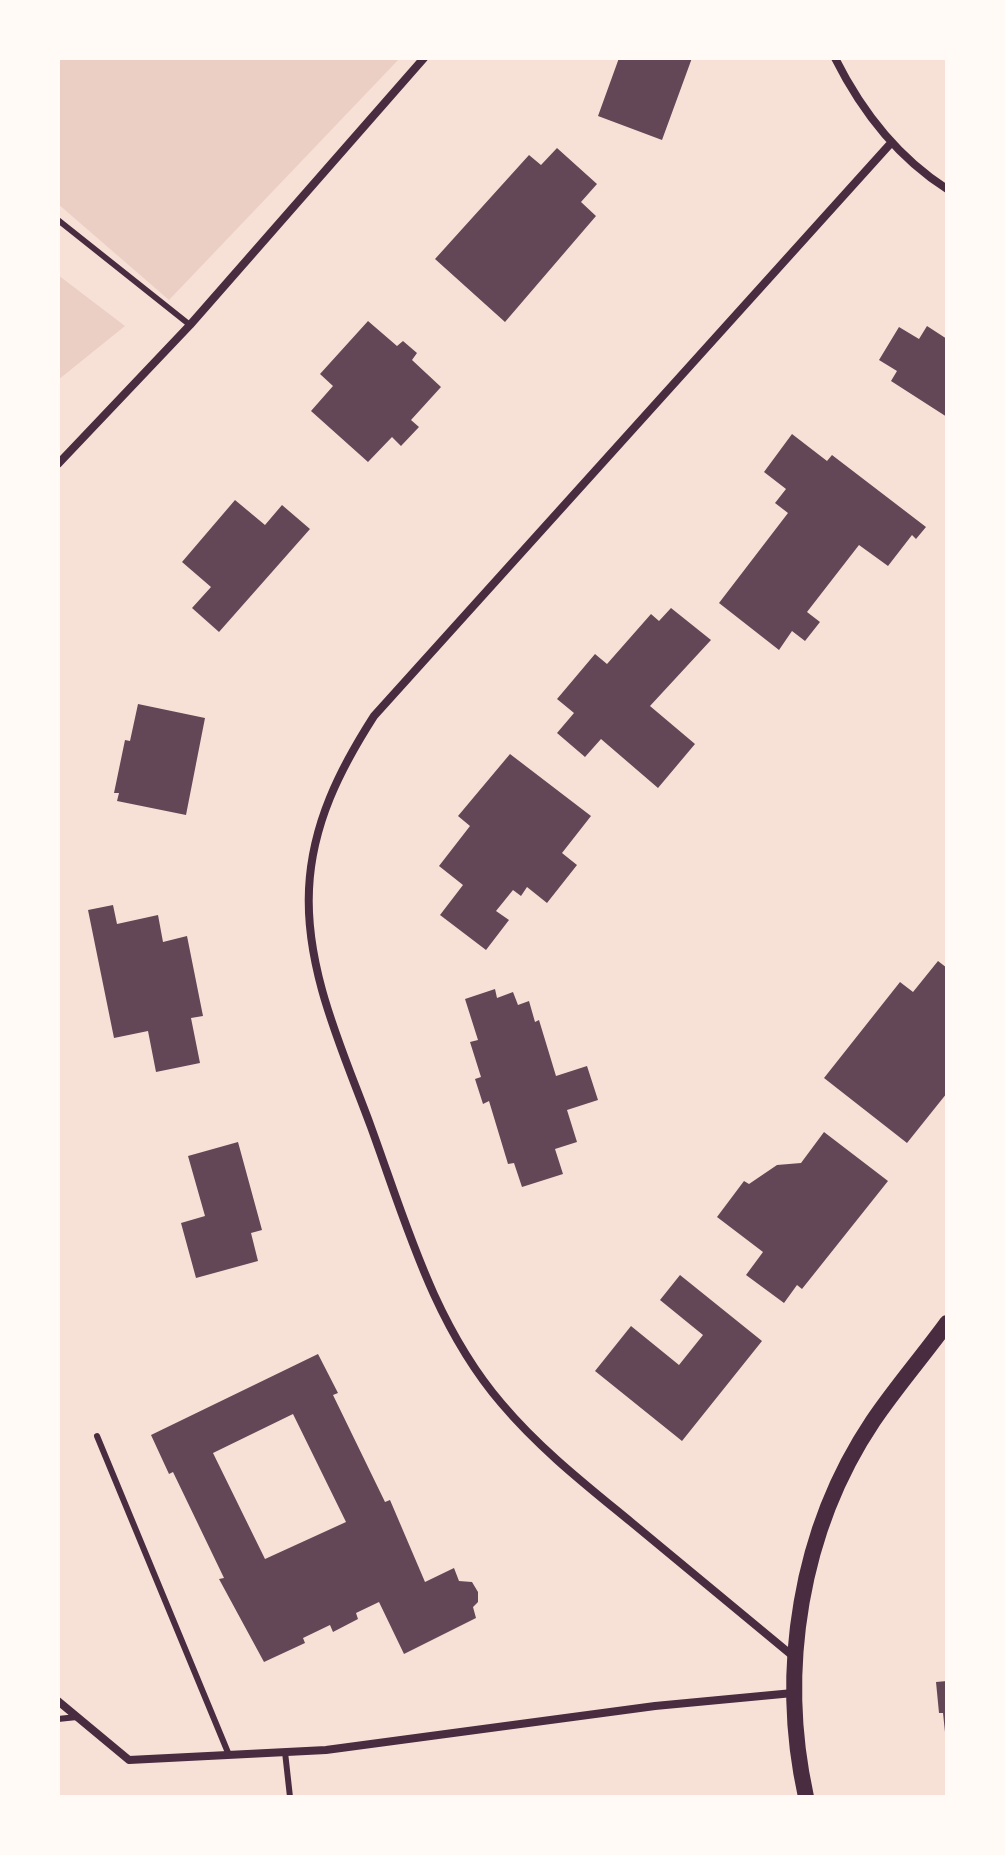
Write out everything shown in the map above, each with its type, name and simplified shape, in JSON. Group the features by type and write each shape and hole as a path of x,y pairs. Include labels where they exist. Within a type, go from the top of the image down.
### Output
{"main road":[{"path":"806,1797 798,1761 793,1693 794,1657 812,1556 837,1487 872,1422 947,1323"}],"street":[{"path":"58,464 62,456 190,325 424,58"},
{"path":"835,58 855,97 891,143 947,189"},
{"path":"794,1657 553,1458 501,1404 465,1355 430,1289 326,1003 312,947 309,888 321,819 343,765 374,716 891,143"},
{"path":"58,1701 129,1760 285,1752 793,1693"}],"lane":[{"path":"58,220 190,325"},
{"path":"97,1436 229,1755"},
{"path":"58,1719 77,1717"},
{"path":"285,1752 290,1797"}],"shaded area":[{"path":"58,58 400,58 169,300 58,204"},
{"path":"58,275 125,326 58,380"}],"building":[{"path":"619,58 692,58 662,140 598,116"},
{"path":"557,148 597,184 581,202 596,216 505,322 435,259 529,155 541,165"},
{"path":"368,321 397,346 403,341 417,353 412,360 441,387 411,420 419,427 401,446 392,437 368,462 311,411 333,386 320,374"},
{"path":"927,326 947,339 947,417 891,381 897,371 879,360 899,327 919,339"},
{"path":"792,434 827,461 832,455 926,527 916,539 912,535 888,566 859,545 807,612 820,622 805,641 792,631 779,650 719,603 788,513 775,503 786,489 764,472"},
{"path":"235,500 265,525 282,505 310,529 219,632 192,608 211,587 182,562"},
{"path":"671,608 711,640 650,706 695,744 658,788 601,739 585,757 557,733 574,713 557,699 595,654 607,664 651,614 659,621"},
{"path":"138,704 205,718 186,815 117,801 119,793 114,793 125,740 130,741"},
{"path":"510,754 591,816 562,853 577,865 547,903 527,887 521,896 513,890 496,911 509,920 486,950 440,915 463,885 439,866 470,826 458,816"},
{"path":"113,905 117,924 158,915 163,942 187,936 203,1016 191,1018 200,1063 156,1072 148,1031 114,1038 88,910"},
{"path":"938,961 947,968 947,1093 907,1143 824,1078 900,982 913,992"},
{"path":"495,989 497,998 513,992 518,1005 529,1001 535,1022 539,1020 556,1076 587,1066 598,1100 567,1110 577,1142 555,1149 563,1174 522,1187 514,1163 508,1164 489,1101 483,1104 475,1079 481,1077 470,1042 478,1040 465,999"},
{"path":"824,1132 888,1181 802,1289 797,1285 784,1303 746,1275 763,1252 717,1217 744,1181 749,1184 777,1165 801,1163"},
{"path":"238,1142 262,1230 251,1233 258,1261 196,1278 181,1223 205,1216 188,1156"},
{"path":"680,1275 762,1341 682,1441 595,1371 631,1326 679,1365 703,1335 660,1300"},
{"path":"318,1354 338,1393 333,1395 385,1502 390,1500 425,1582 454,1568 459,1581 472,1582 478,1592 478,1602 473,1607 476,1618 404,1654 379,1602 356,1613 358,1619 333,1632 330,1625 303,1638 305,1643 264,1662 219,1579 224,1578 173,1472 169,1474 151,1435","holes":["293,1414 346,1522 265,1559 213,1453"]},
{"path":"947,1681 945,1732 943,1713 939,1713 936,1682"}]}
